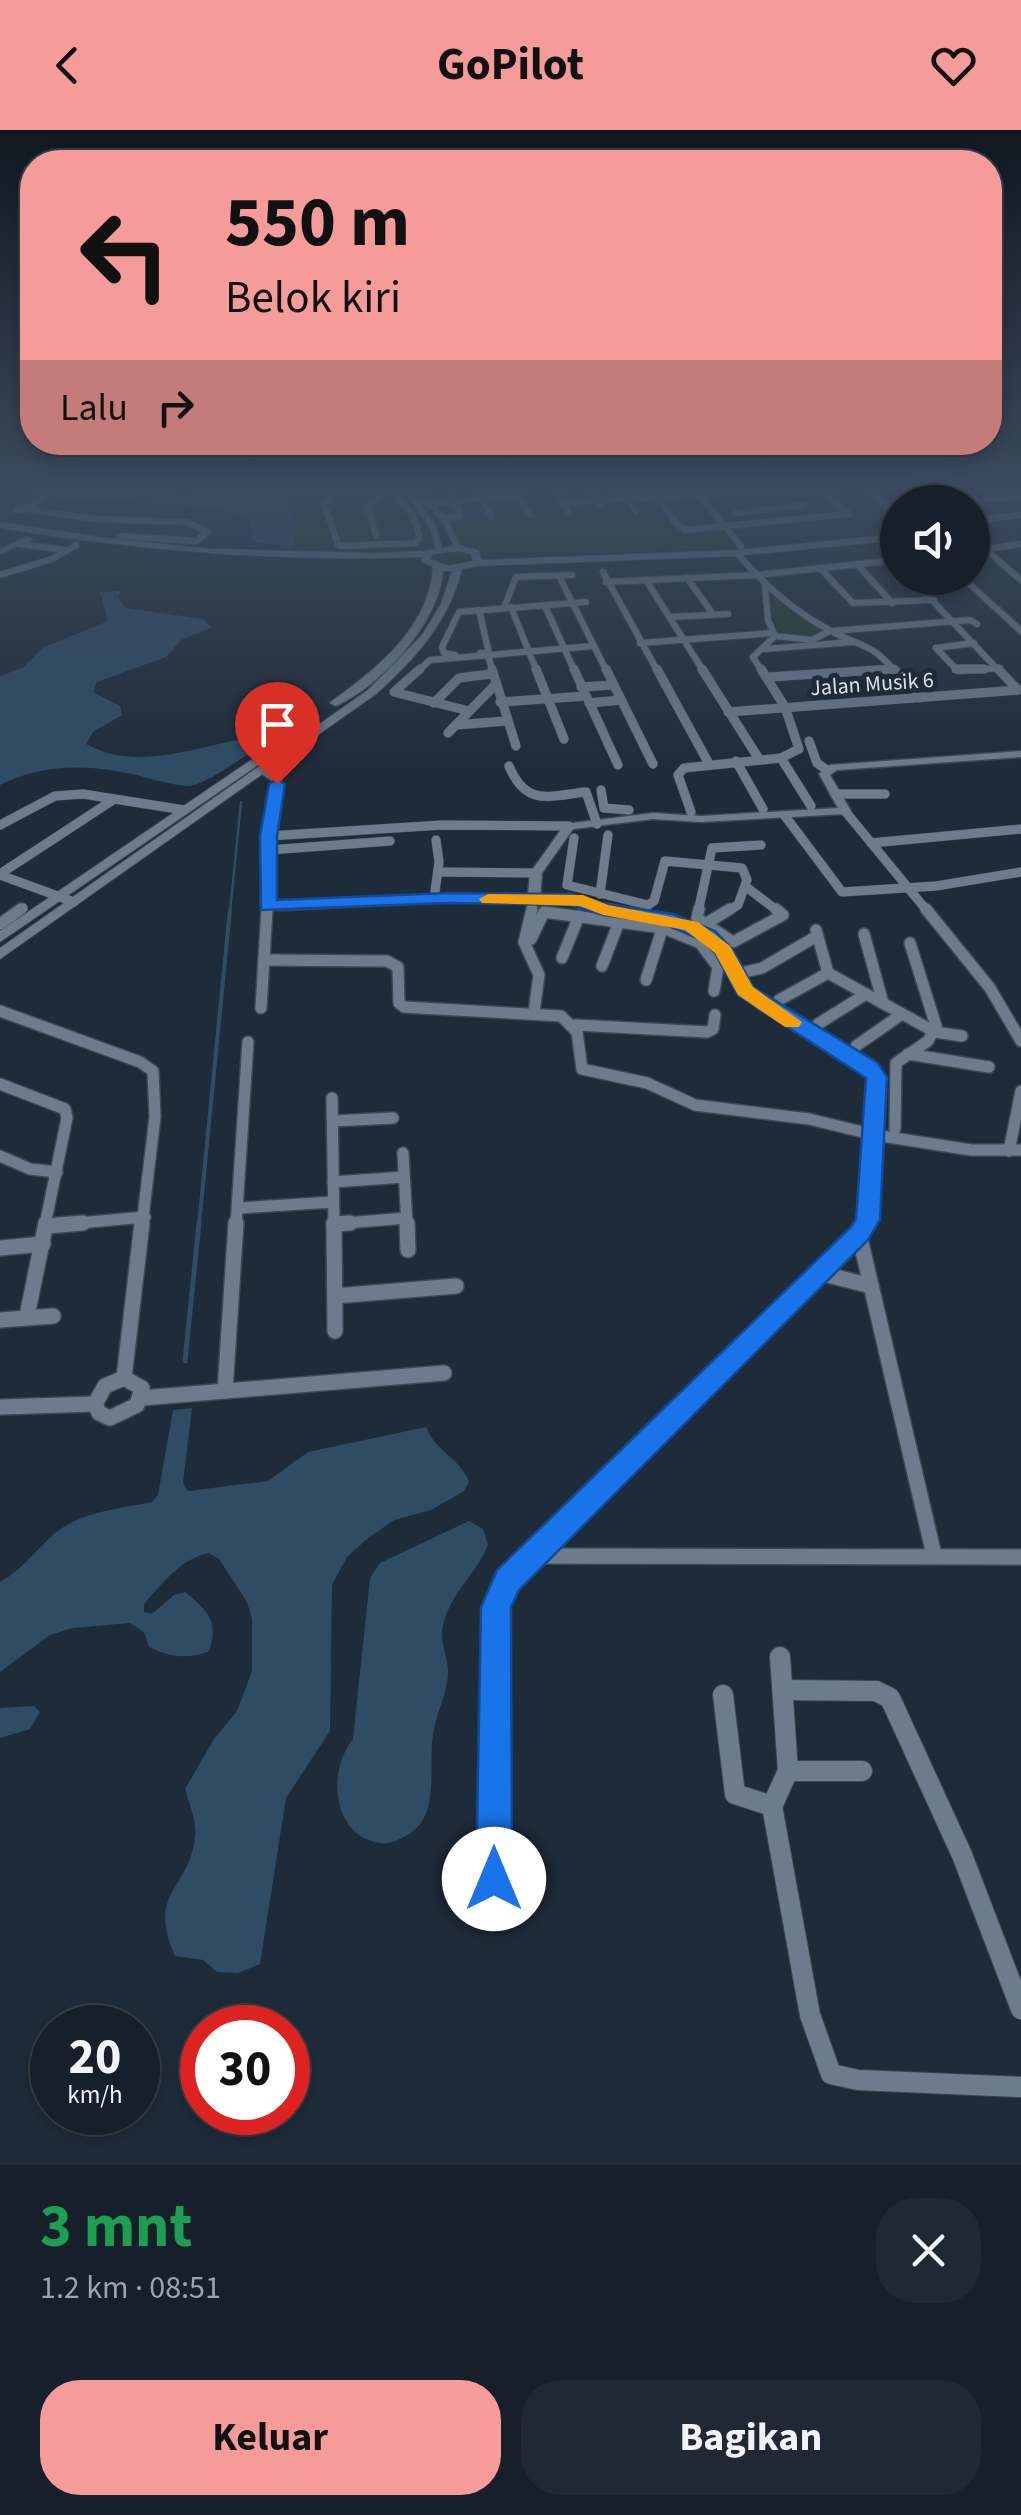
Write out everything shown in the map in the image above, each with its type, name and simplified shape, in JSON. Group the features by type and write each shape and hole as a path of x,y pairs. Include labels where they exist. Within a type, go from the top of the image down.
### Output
{"main road":[{"path":"0,938 159,844 322,721 410,636 433,601 434,581"},
{"path":"0,956 142,839 379,686 420,644 446,606 454,581"},
{"path":"142,839 159,844"}],"street":[{"path":"515,581 508,608 564,740"},
{"path":"518,581 529,606"},
{"path":"561,581 653,764"},
{"path":"627,581 606,582 709,764"},
{"path":"647,581 760,759"},
{"path":"689,581 713,614"},
{"path":"761,581 830,631 876,649 920,698"},
{"path":"831,581 846,600 857,604 934,600"},
{"path":"872,581 892,603"},
{"path":"765,586 774,635"},
{"path":"929,595 1000,668"},
{"path":"981,595 1021,632"},
{"path":"442,647 459,612 586,602"},
{"path":"545,606 618,765"},
{"path":"479,610 491,674 516,746"},
{"path":"671,617 728,614"},
{"path":"640,644 774,635 812,640 830,631 954,622 977,624"},
{"path":"691,812 678,775 684,768 781,758 799,749 785,708 754,657 774,635"},
{"path":"761,649 855,642"},
{"path":"974,643 936,648 958,671 1000,668"},
{"path":"420,644 442,647 449,655 489,654"},
{"path":"470,711 394,692 430,660 594,646"},
{"path":"769,677 895,668"},
{"name":"Jalan Musik 6","path":"728,712 1018,690 1000,668"},
{"path":"434,703 459,678 491,674"},
{"path":"586,695 614,685"},
{"path":"495,686 452,729 506,721"},
{"path":"500,702 586,695 622,700"},
{"path":"809,741 817,764 827,770 1021,754"},
{"path":"781,758 811,806"},
{"path":"736,761 763,809"},
{"path":"509,766 518,789 527,796 586,792 597,824"},
{"path":"261,1008 269,843 277,784 276,778 262,770"},
{"path":"827,770 824,774 845,810 998,998 1021,1041"},
{"path":"600,790 604,808 653,816 701,819 845,810"},
{"path":"0,825 48,797 83,794 184,810"},
{"path":"835,794 886,794"},
{"path":"0,874 109,799"},
{"path":"269,843 442,825 572,832 630,812"},
{"path":"785,816 842,892 912,888 1021,872"},
{"path":"870,843 1021,829"},
{"path":"534,1012 540,980 524,942 536,873 572,832"},
{"path":"572,832 567,885 648,905 654,901 665,861 742,868 747,880 738,905 702,926"},
{"path":"600,894 608,836"},
{"path":"434,899 439,872 436,840"},
{"path":"269,843 390,842"},
{"path":"494,1879 496,1607 508,1580 859,1234 868,1220 879,1087 870,1068 760,1004 696,915 705,867 716,846 761,844"},
{"path":"439,872 536,873"},
{"path":"0,874 64,902"},
{"path":"531,940 544,912 619,922 702,926 738,942 783,915 745,886"},
{"path":"267,906 434,899 583,901 665,923 700,943 718,967 714,991"},
{"path":"0,924 23,908"},
{"path":"562,958 579,916"},
{"path":"602,966 619,922"},
{"path":"646,980 665,923"},
{"path":"738,978 750,980 816,933 828,973 935,1032 962,1036"},
{"path":"864,934 882,1003"},
{"path":"910,943 935,1032"},
{"path":"264,960 387,961 398,967 399,1003 404,1007 552,1013 576,1025 707,1032 714,1029 716,1015"},
{"path":"780,1000 828,973"},
{"path":"818,1024 866,994"},
{"path":"0,1011 140,1062 152,1072 155,1117 124,1378"},
{"path":"856,1046 902,1014"},
{"path":"576,1025 582,1069 647,1083 695,1105 809,1119 972,1150 1015,1151 1021,1091"},
{"path":"895,1129 896,1063 935,1032"},
{"path":"226,1391 248,1042"},
{"path":"908,1054 989,1067"},
{"path":"0,1084 65,1109 66,1135 28,1316"},
{"path":"332,1098 335,1331"},
{"path":"333,1122 392,1118"},
{"path":"403,1153 408,1250"},
{"path":"0,1156 30,1170 58,1172"},
{"path":"333,1182 404,1178"},
{"path":"238,1208 334,1202"},
{"path":"47,1226 145,1217"},
{"path":"334,1224 406,1218"},
{"path":"859,1234 934,1555"},
{"path":"0,1248 43,1244"},
{"path":"820,1273 872,1286"},
{"path":"335,1296 456,1286"},
{"path":"0,1320 52,1316"},
{"path":"94,1404 110,1418 124,1416 142,1398 444,1373"},
{"path":"94,1404 98,1392 110,1382 124,1378 142,1388 142,1398"},
{"path":"0,1407 94,1404"},
{"path":"534,1556 1021,1557"},
{"path":"780,1657 788,1772 772,1806 779,1872 811,2023 830,2074 858,2080 1021,2087"},
{"path":"782,1690 876,1691 890,1698 962,1854 1021,2010"},
{"path":"723,1695 736,1794 772,1806"},
{"path":"788,1772 862,1771"}],"green space":[{"path":"776,596 824,629 818,637 788,637 777,630 768,597"}],"water":[{"path":"122,591 118,597 126,608 203,619 212,627 181,640 166,657 97,682 93,692 120,706 122,715 93,732 86,744 132,757 156,756 276,735 220,772 189,786 85,768 50,769 0,785 0,676 24,667 42,648 108,621 100,592"},
{"path":"192,1408 183,1483 188,1491 268,1481 308,1452 426,1427 469,1482 464,1491 431,1510 394,1520 367,1539 347,1557 332,1585 330,1731 286,1798 260,1964 238,1973 217,1972 203,1960 175,1956 165,1917 172,1892 192,1854 195,1836 185,1789 214,1739 237,1711 252,1671 252,1619 247,1602 219,1559 209,1553 189,1561 144,1604 144,1612 152,1614 174,1595 185,1592 200,1605 212,1624 209,1651 186,1656 164,1653 149,1647 144,1632 130,1623 72,1628 50,1635 0,1672 0,1582 54,1534 76,1520 152,1502 158,1495 173,1410"},
{"path":"469,1521 483,1529 488,1545 450,1606 442,1631 448,1677 434,1729 428,1805 415,1830 393,1842 380,1843 352,1829 344,1816 337,1785 344,1753 353,1739 370,1578 380,1563"},
{"path":"34,1706 40,1712 30,1729 0,1738 0,1708"}],"waterway":[{"path":"230,912 241,802"},
{"path":"199,1225 230,909"},
{"path":"185,1361 199,1223"}],"slow traffic":[{"path":"488,899 583,901 603,909 666,918 691,926 723,950 745,991 792,1022"}],"route":[{"path":"277,784 269,836 267,906 534,898 583,901 603,909 666,918 708,936 723,950 745,991 760,1004 870,1068 879,1087 868,1220 859,1234 508,1580 496,1607 494,1879"}]}
